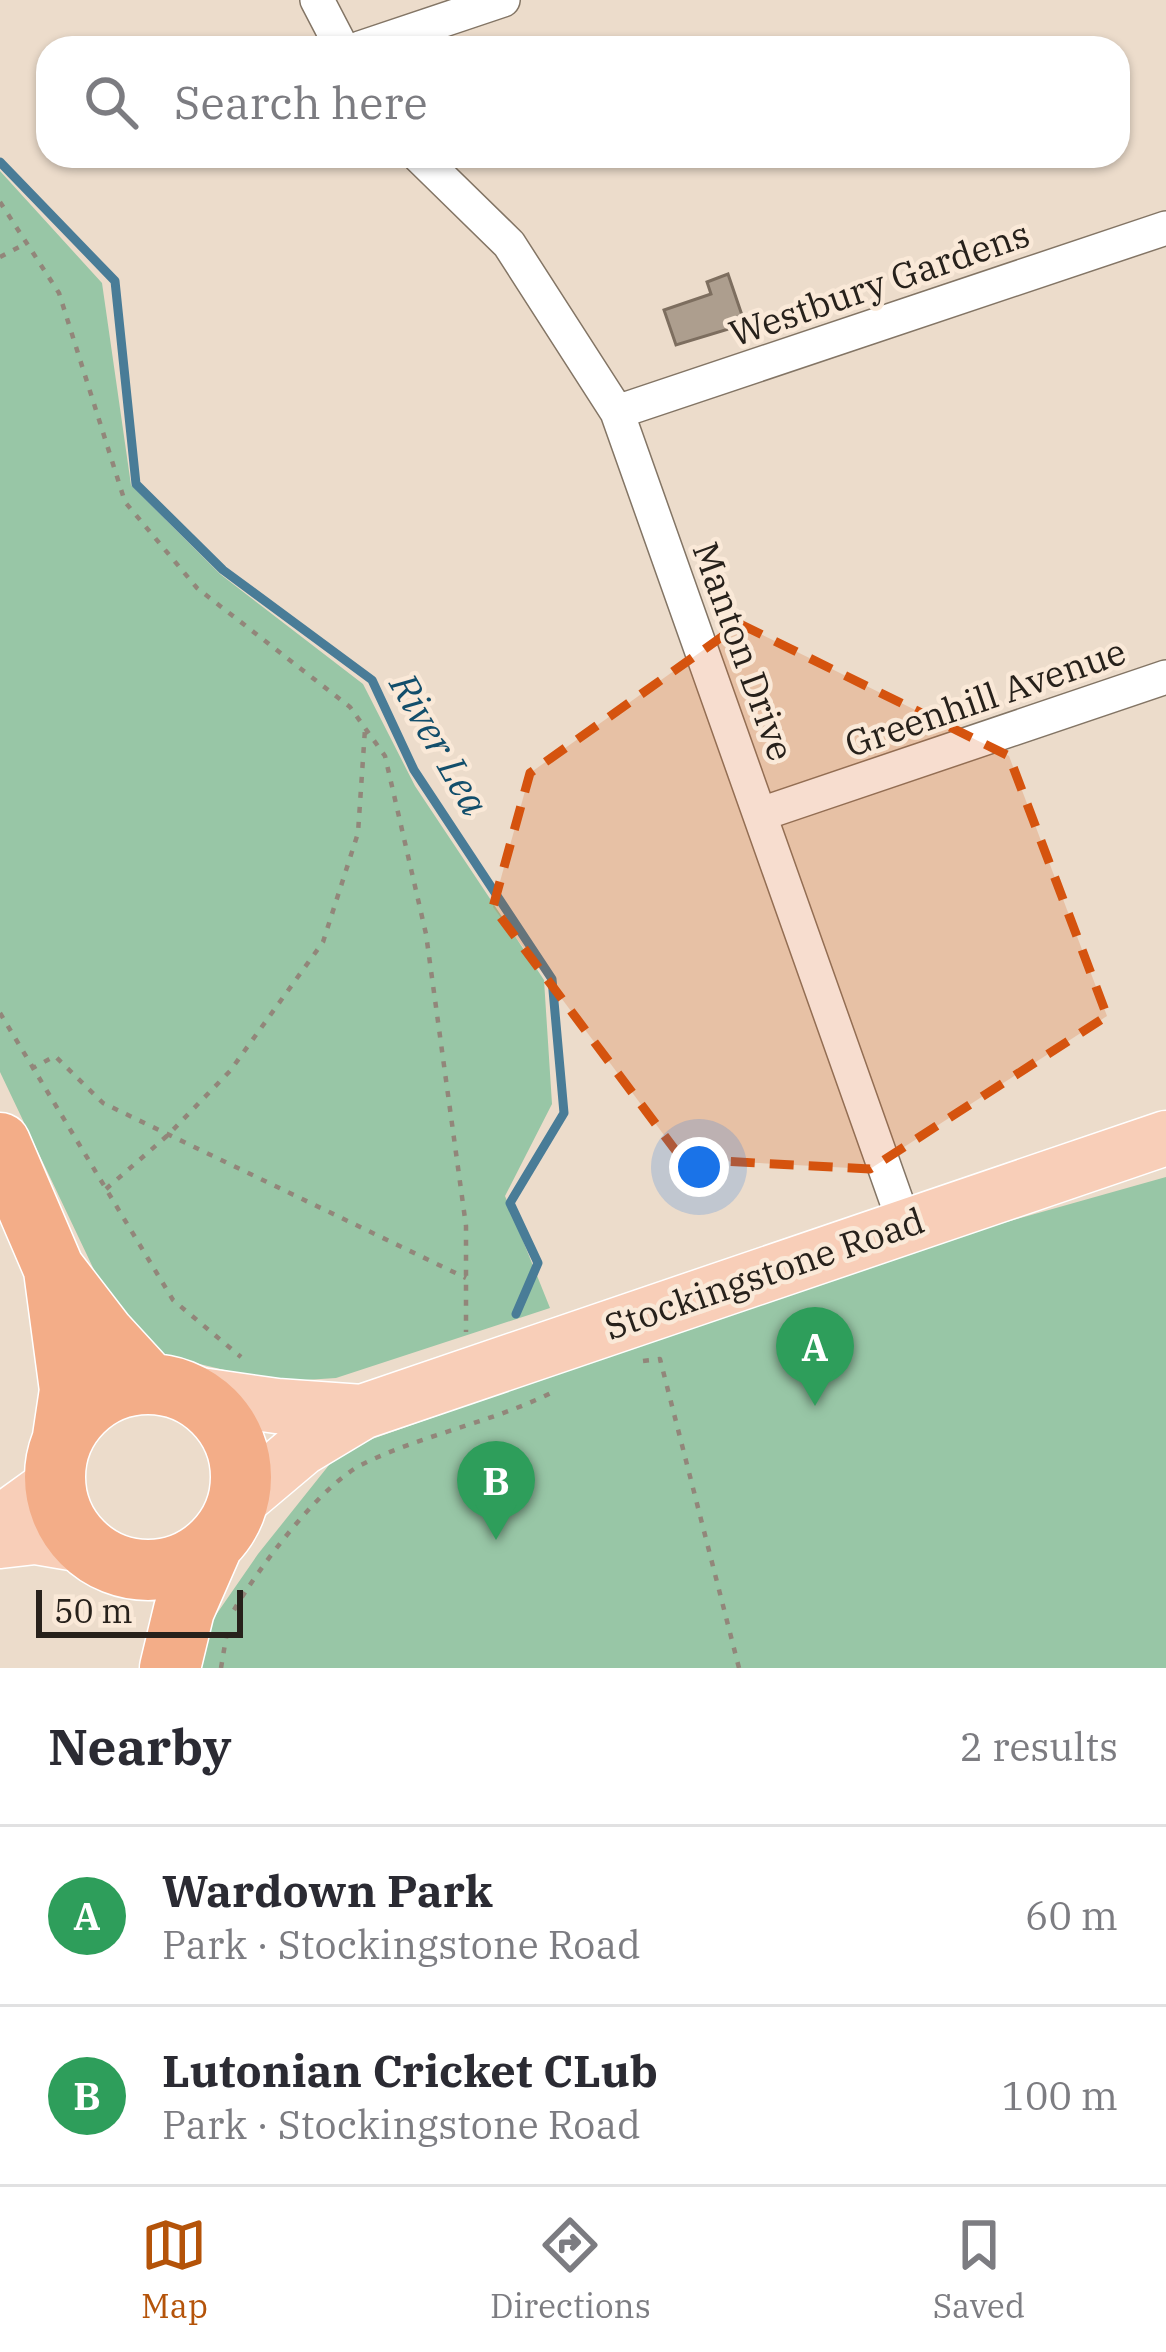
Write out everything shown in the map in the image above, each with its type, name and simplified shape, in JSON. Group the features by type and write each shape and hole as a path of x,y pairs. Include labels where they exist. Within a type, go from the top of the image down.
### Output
{"highway":[{"path":"0,1143 54,1269 104,1334 171,1389 218,1414 235,1441 242,1471 225,1524 184,1610 166,1668"},
{"path":"54,1269 70,1390 58,1461 68,1527 103,1557 166,1668"},
{"path":"58,1461 78,1415 98,1397 122,1387 171,1389"},
{"path":"103,1557 156,1571 186,1563 225,1524"}],"main road":[{"name":"Stockingstone Road","path":"225,1524 302,1448 362,1412 1166,1138"},
{"name":"Stockingstone Road","path":"171,1389 277,1406 362,1412"},
{"path":"0,1523 58,1461"},
{"path":"0,1540 35,1537 103,1557"}],"street":[{"path":"316,0 336,36"},
{"path":"396,36 503,0"},
{"name":"Manton Drive","path":"430,168 509,244 617,412 905,1225"},
{"name":"Westbury Gardens","path":"617,412 1166,228"},
{"name":"Greenhill Avenue","path":"761,814 1166,677"}],"path":[{"path":"0,202 59,293 125,502 197,588 350,707 385,756 426,934 466,1226 465,1329 474,1374"},
{"path":"0,257 28,242"},
{"path":"106,1190 230,1071 323,942 358,833 365,729"},
{"path":"0,1013 173,1300 242,1359"},
{"path":"31,1069 55,1056 103,1102 466,1278"},
{"path":"660,1359 739,1668"},
{"path":"221,1668 229,1620 253,1577 315,1504 359,1466 565,1386"}],"highlighted area":[{"path":"740,624 1009,756 1107,1016 870,1169 682,1159 493,907 530,773"}],"green space":[{"path":"0,171 102,283 131,485 220,574 363,684 415,786 544,980 552,1104 505,1196 550,1308 336,1378 275,1382 166,1356 106,1295 0,1072"},
{"path":"1166,1177 1166,1668 200,1668 211,1622 341,1450 907,1250"}],"building":[{"path":"728,274 745,324 676,345 664,310 711,294 707,282"}],"waterway":[{"name":"River Lea","path":"0,162 115,281 136,484 223,570 372,680 414,770 552,979 564,1113 510,1203 538,1263 516,1314"}],"place":[{"name":"Wardown Park","path":"815,1406"},
{"name":"Lutonian Cricket CLub","path":"496,1540"}]}
